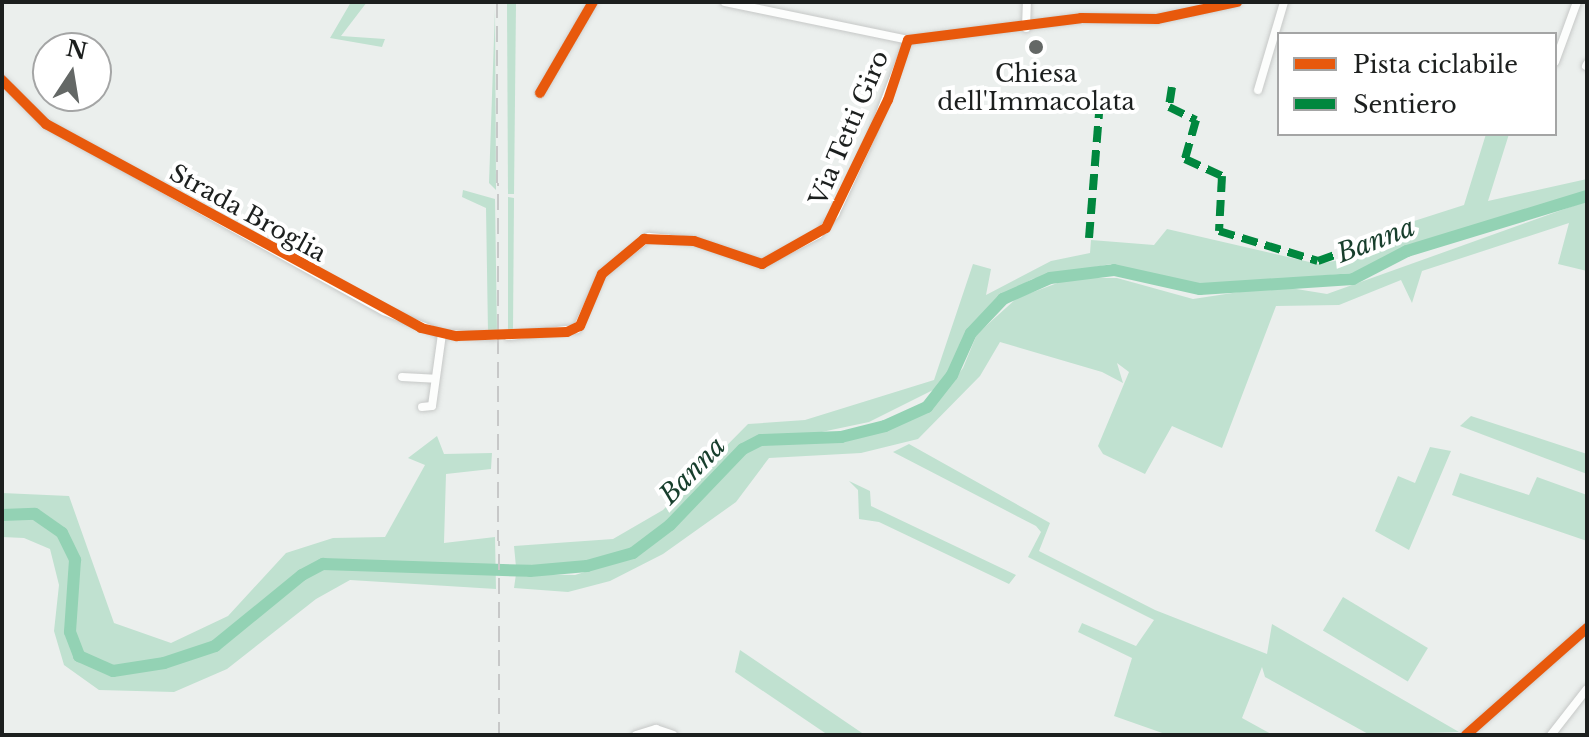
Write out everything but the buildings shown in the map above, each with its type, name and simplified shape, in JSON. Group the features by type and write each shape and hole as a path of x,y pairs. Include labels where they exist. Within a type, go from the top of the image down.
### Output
{"street":[{"path":"540,93 593,2"},
{"path":"725,2 908,40"},
{"path":"1026,28 1027,2"},
{"name":"Via Tetti Giro","path":"508,336 577,329 602,274 649,237 694,241 762,264 819,234 835,214 873,132 908,40 1026,28 1081,18 1165,18 1237,2"},
{"path":"1258,90 1284,2"},
{"path":"1557,57 1577,2"},
{"name":"Strada Broglia","path":"2,80 46,124 384,311 442,334 495,336"},
{"path":"422,407 432,406 442,334"},
{"path":"402,377 435,379"},
{"path":"1466,735 1587,628"},
{"path":"1551,735 1587,689"},
{"path":"636,735 656,729 673,735"}],"green space":[{"path":"351,2 367,2 341,36 385,39 382,47 330,38"},
{"path":"507,2 516,2 514,194 508,194"},
{"path":"495,9 496,190 489,183"},
{"path":"1485,136 1508,136 1488,201 1587,179 1587,193 1403,251 1362,272 1221,285 1185,284 1111,264 1032,279 1003,296 972,327 939,387 869,422 812,434 760,435 740,447 670,521 635,548 588,564 516,567 514,546 613,539 663,510 748,424 805,420 934,380 973,264 991,269 986,295 1051,261 1090,253 1091,240 1154,245 1167,229 1318,264 1340,260 1377,245 1379,236 1464,205"},
{"path":"463,190 495,199 497,333 488,333 486,208 462,197"},
{"path":"508,197 514,198 513,330 508,330"},
{"path":"1587,201 1587,271 1558,264 1569,223 1422,271 1412,303 1401,280 1339,305 1276,306 1222,448 1172,426 1145,474 1103,454 1098,446 1129,372 1117,363 1123,383 1102,372 1000,342 980,376 918,439 861,453 769,458 736,502 663,554 610,581 568,592 514,588 516,574 575,575 633,557 671,531 744,455 761,444 839,442 884,431 931,410 963,368 977,334 1017,298 1071,278 1117,278 1193,299 1278,286 1327,294"},
{"path":"1471,416 1587,454 1587,474 1460,426"},
{"path":"437,436 444,454 492,453 491,469 446,474 444,543 495,537 496,589 350,580 316,599 227,669 174,692 99,690 64,665 54,631 59,585 50,549 24,538 2,537 2,493 69,496 114,623 171,643 228,616 286,553 333,538 385,537 425,465 408,458"},
{"path":"909,444 1050,523 1039,551 1155,610 1267,654 1272,624 1459,732 1370,735 1265,677 1262,667 1242,718 1273,735 1168,735 1114,716 1132,658 1078,632 1082,623 1136,646 1154,620 1028,557 1041,532 1036,526 893,452"},
{"path":"1430,447 1451,451 1409,550 1375,531 1398,476 1415,483"},
{"path":"1460,473 1529,495 1537,477 1587,495 1587,541 1452,495"},
{"path":"849,481 870,491 871,506 1016,575 1009,584 879,522 859,519 858,490"},
{"path":"1343,597 1428,648 1408,681 1323,630"},
{"path":"740,650 865,735 828,735 735,672"}],"waterway":[{"name":"Banna","path":"2,515 35,514 62,533 75,560 70,632 79,656 113,671 164,663 215,646 302,575 323,564 530,571 587,566 633,553 670,525 743,449 761,440 841,437 885,426 927,407 952,375 971,333 1003,299 1050,278 1114,270 1200,289 1353,279 1407,251 1587,196"}],"railway":[{"path":"497,2 499,735"}],"marked path":[{"path":"1172,87 1169,107 1196,120 1185,159 1222,176 1219,231 1318,261 1377,240"},
{"path":"1089,238 1100,102"}],"cycle path":[{"path":"540,93 593,2"},
{"path":"2,80 46,124 421,328 457,336 567,332 580,326 602,274 644,239 694,241 762,264 826,228 888,100 908,40 1081,18 1157,19 1237,2"},
{"path":"1466,735 1587,628"}],"place":[{"name":"Chiesa dell'Immacolata","path":"1036,47"}]}
